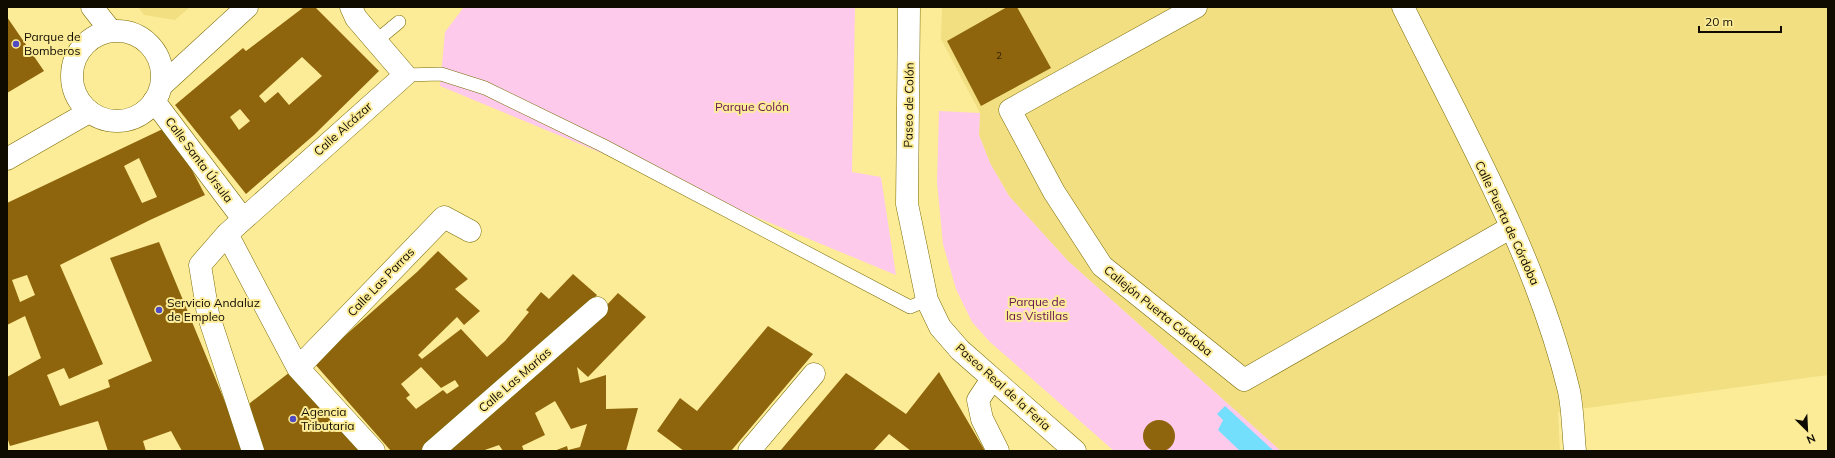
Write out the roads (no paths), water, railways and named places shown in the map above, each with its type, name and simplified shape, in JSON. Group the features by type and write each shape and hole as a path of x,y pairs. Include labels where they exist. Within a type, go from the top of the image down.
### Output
{"street":[{"path":"92,7 111,32"},
{"path":"158,94 162,72 158,58 150,46 139,37 125,32 111,32 96,36 84,45 76,58 72,73 73,88 79,101 89,112 102,119 117,121 131,119 144,112 158,94 247,7"},
{"path":"334,7 354,13 404,75"},
{"name":"Paseo de Colón","path":"908,204 909,7"},
{"name":"Callejón Puerta Córdoba","path":"1196,7 1010,110 1054,192 1102,266 1244,380 1510,228"},
{"name":"Calle Puerta de Córdoba","path":"1403,7 1536,284 1569,392 1575,451"},
{"name":"Calle Alcázar","path":"251,445 208,314 200,265 227,234 243,219 404,75"},
{"name":"Calle Santa Úrsula","path":"158,94 243,219"},
{"path":"7,160 89,112"},
{"name":"Paseo Real de la Feria","path":"908,204 927,300 940,327 960,350 1075,451"},
{"name":"Calle Las Parras","path":"298,368 444,217 470,231"},
{"path":"227,234 298,368 374,451"},
{"name":"Calle Las Marías","path":"433,451 597,308"},
{"path":"749,451 814,374"},
{"path":"992,379 978,400 982,418 998,451"}],"lane":[{"path":"376,41 399,22"},
{"path":"404,75 441,74 485,88 602,145 910,307 927,300"}],"water":[{"path":"1225,406 1274,451 1240,451 1218,430 1223,420 1217,414"}],"place":[{"name":"Parque de Bomberos","path":"16,44"},
{"name":"Servicio Andaluz de Empleo","path":"159,310"},
{"name":"Agencia Tributaria","path":"293,419"}],"park label":[{"name":"Parque Colón","path":"752,107"},
{"name":"Parque de las Vistillas","path":"1037,309"}]}
